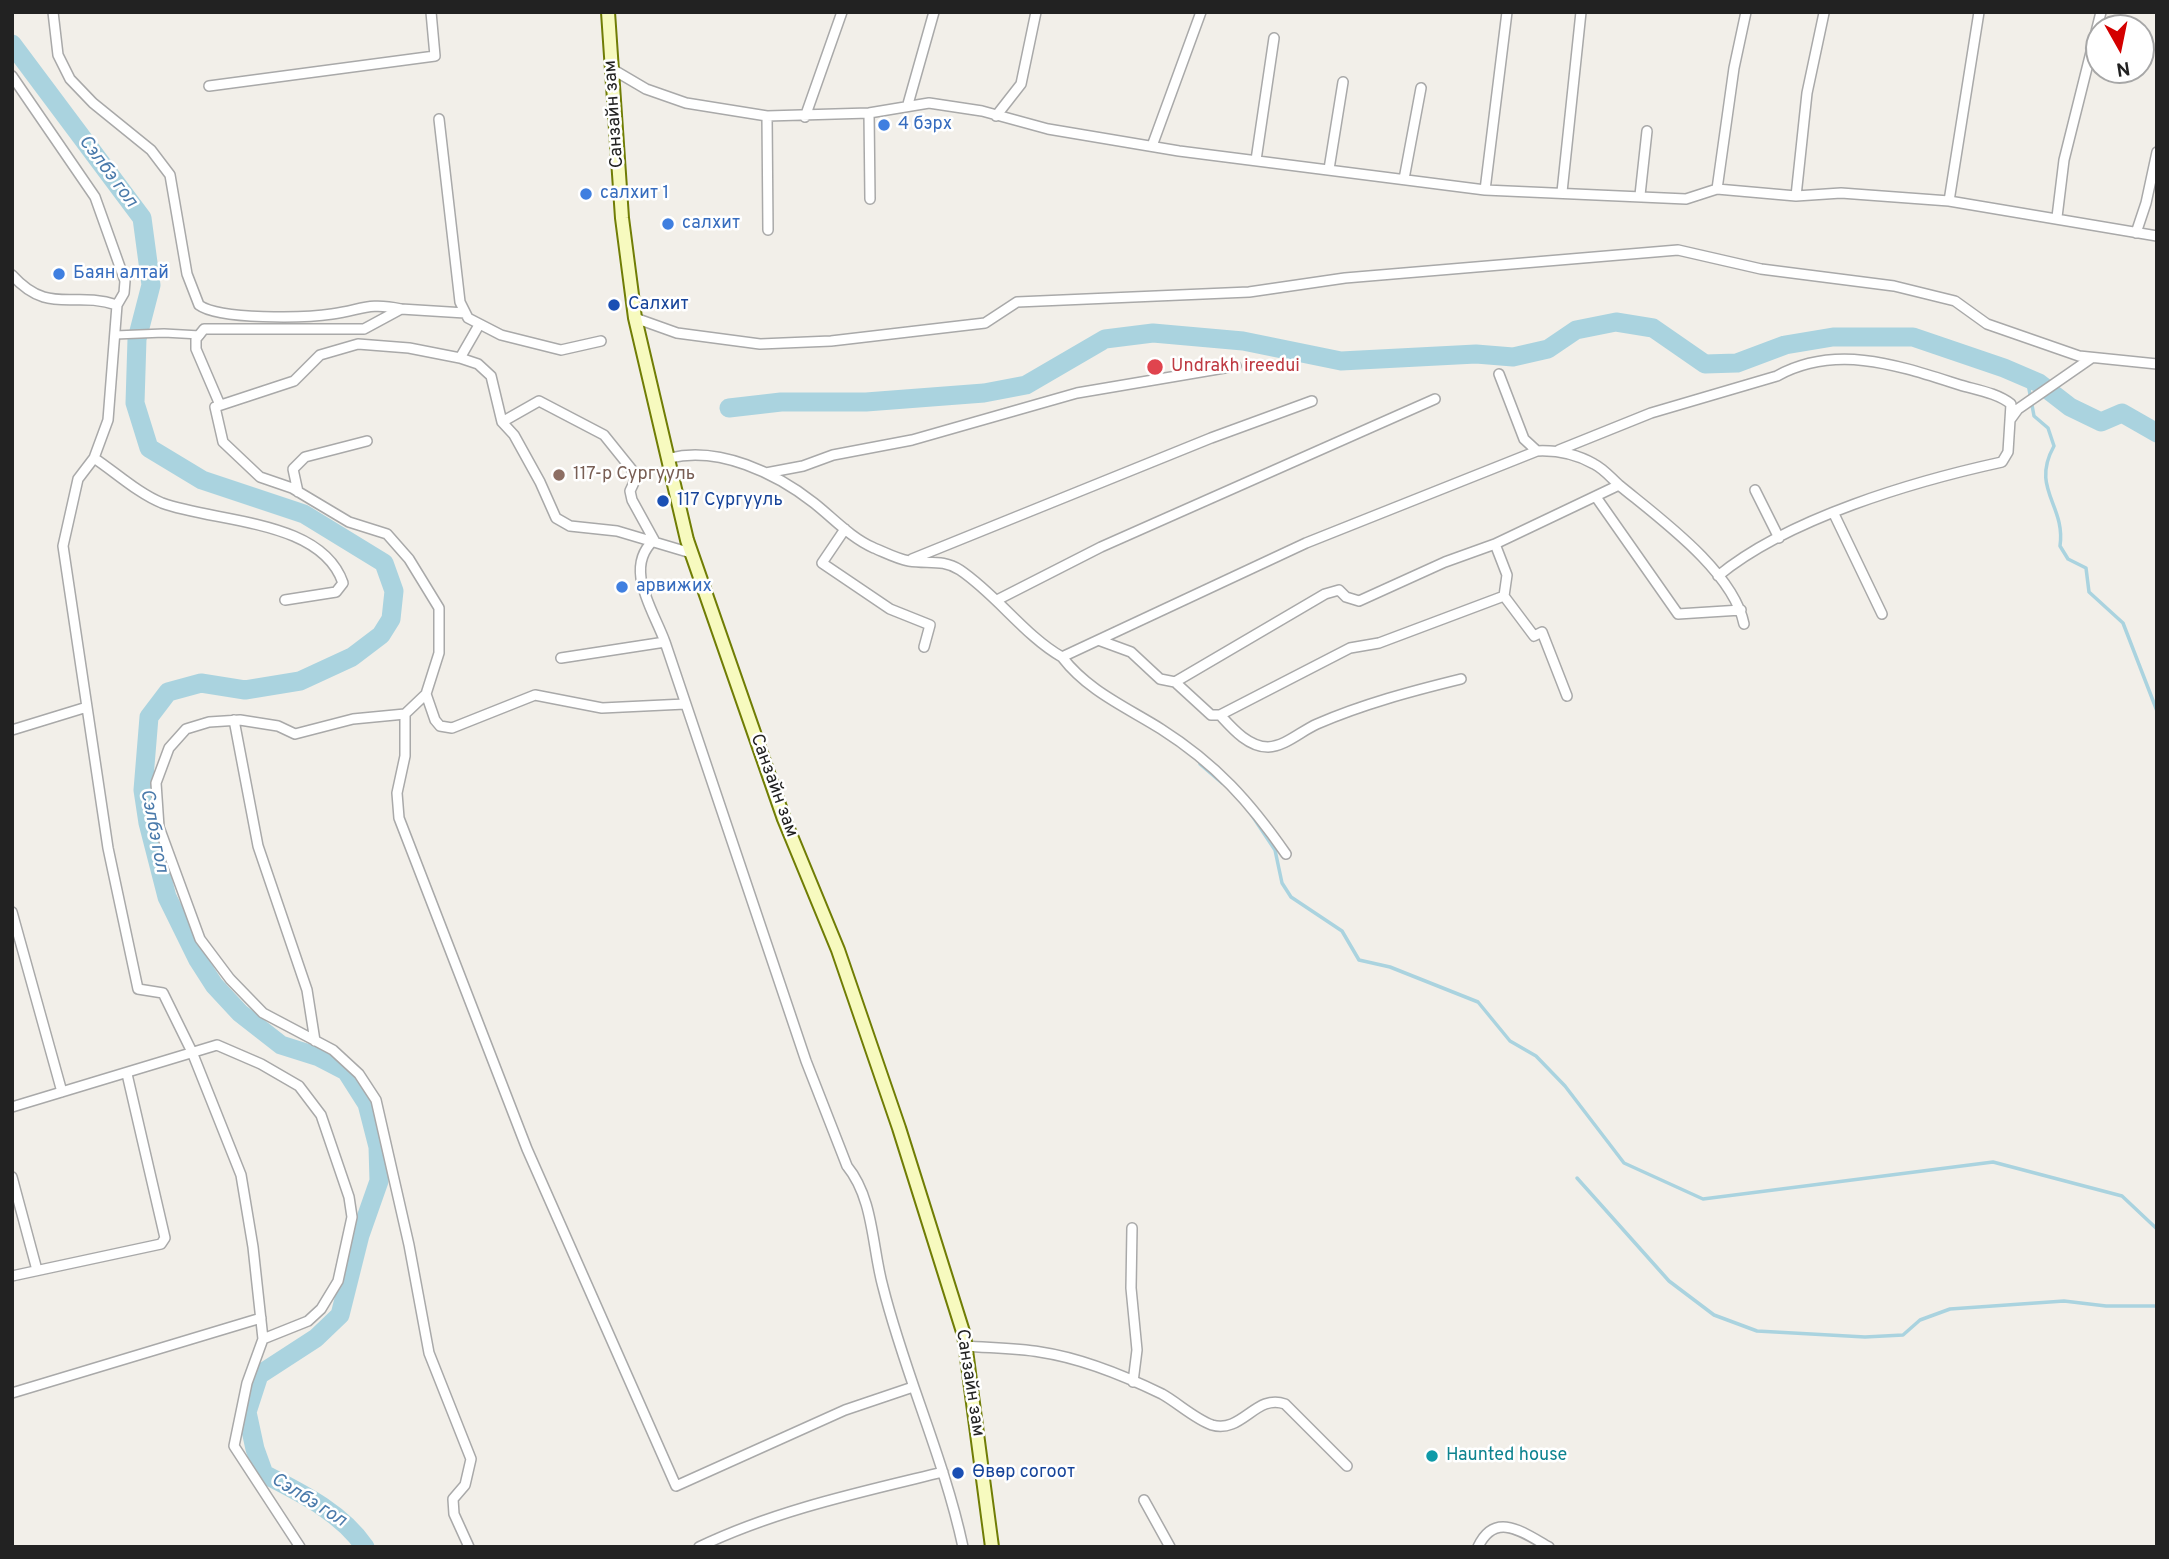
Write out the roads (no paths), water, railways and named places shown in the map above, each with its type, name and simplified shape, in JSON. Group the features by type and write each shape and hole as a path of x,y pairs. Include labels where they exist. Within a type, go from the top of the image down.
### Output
{"main road":[{"name":"Санзайн зам","path":"607,13 622,218 635,318 691,552 784,819 838,950 903,1141 965,1346 992,1547"}],"street":[{"path":"53,12 58,55 70,79 93,103 151,150 170,175 187,274 199,306 221,315 328,315 374,305 465,313"},
{"path":"209,86 435,56 431,12"},
{"path":"805,117 842,12"},
{"path":"908,104 934,12"},
{"path":"996,116 1021,84 1036,12"},
{"path":"1152,146 1201,12"},
{"path":"1485,190 1507,12"},
{"path":"1562,192 1581,12"},
{"path":"1717,189 1734,68 1746,12"},
{"path":"1949,201 1979,12"},
{"path":"2057,217 2064,160 2101,12"},
{"path":"1796,196 1807,93 1824,13"},
{"path":"1256,160 1274,38"},
{"path":"612,69 646,89 686,103 767,116 805,117 869,113 908,104 943,105 1048,129 1152,146 1485,190 1686,199 1717,189 1796,196 1841,193 1949,201 2057,217 2157,236"},
{"path":"12,76 95,197 125,281 124,293 117,305 108,420 94,458 78,479 63,546 108,848 138,989 163,993 192,1052 241,1175 263,1339 247,1384 234,1446 300,1547"},
{"path":"1329,169 1343,82"},
{"path":"1404,179 1421,88"},
{"path":"869,113 870,199"},
{"path":"767,116 768,230"},
{"path":"439,118 460,302 465,313 479,325 501,335 561,350 601,341"},
{"path":"1640,195 1647,131"},
{"path":"2136,233 2146,203 2157,152"},
{"path":"635,318 677,333 760,344 831,341 985,323 1017,302 1249,292 1345,278 1678,250 1762,269 1894,286 1955,301 1987,324 2090,359 2157,364"},
{"path":"12,275 39,298 92,299 117,305"},
{"path":"220,405 196,349 196,339 204,329 364,330 401,309"},
{"path":"460,358 479,325"},
{"path":"115,335 200,335"},
{"path":"469,1547 454,1514 453,1499 465,1485 471,1459 429,1353 409,1245 376,1100 359,1074 333,1050 263,1013 230,979 200,939 159,827 156,783 170,748 187,729 234,720 278,726 295,734 353,719 405,714 426,694 439,653 439,608 409,559 387,534 349,523 298,492 260,477 223,442 215,407 294,381 320,355 358,344 409,348 460,358 478,364 491,376 502,422 514,435 556,518 569,526 654,540 691,552"},
{"path":"1062,657 1101,641 1306,542 1537,451 1559,450 1651,413 1777,376 1790,369 1839,357 1892,363 2006,399 2011,404 2008,452 2002,462 1898,488 1779,538 1718,576"},
{"path":"2010,421 2018,409 2090,359"},
{"path":"766,472 803,466 833,455 912,440 1027,405 1077,393 1236,366"},
{"path":"1499,374 1524,439 1537,451"},
{"path":"999,600 1101,547 1435,399"},
{"path":"502,422 539,401 604,435 637,476 630,491 632,500 654,540"},
{"path":"907,561 1199,443 1312,401"},
{"path":"298,492 293,469 305,457 367,441"},
{"path":"1559,450 1596,465 1658,515 1718,576 1741,610 1744,624"},
{"path":"670,458 684,455 714,457 766,472 812,502 870,546 907,561 943,562 958,569 999,600 1049,650 1062,657 1081,680 1161,729 1234,785 1257,811 1286,854"},
{"path":"94,458 161,502 257,525 305,540 338,568 343,583 336,592 285,600"},
{"path":"1175,682 1332,590 1339,590 1346,597 1359,601 1445,562 1495,544 1619,485"},
{"path":"1755,489 1779,538"},
{"path":"1596,497 1678,614 1741,610"},
{"path":"1834,514 1882,614"},
{"path":"845,529 822,563 890,609 930,625 924,647"},
{"path":"654,540 645,548 640,559 639,579 664,642 806,1061 847,1166 857,1178 876,1242 882,1285 913,1387 943,1472 962,1547"},
{"path":"1495,544 1507,575 1504,596 1534,636 1542,632 1567,696"},
{"path":"1101,641 1131,652 1160,678 1175,682 1211,715 1220,715 1350,648 1379,643 1504,596"},
{"path":"561,658 664,642"},
{"path":"1220,715 1238,735 1269,747 1392,696 1461,679"},
{"path":"426,694 435,720 440,726 452,728 534,695 602,708 685,704"},
{"path":"12,730 87,707"},
{"path":"405,714 405,757 397,793 399,818 527,1149 676,1486 845,1410 913,1387"},
{"path":"234,720 258,846 307,990 316,1041"},
{"path":"12,912 62,1092"},
{"path":"12,1107 217,1045 261,1064 299,1086 321,1115 349,1197 352,1217 349,1238 332,1291 321,1309 308,1321 263,1339"},
{"path":"12,1276 161,1244 165,1238 127,1074"},
{"path":"12,1177 37,1270"},
{"path":"1132,1228 1131,1288 1136,1350 1133,1382"},
{"path":"12,1393 261,1318"},
{"path":"965,1346 1041,1352 1098,1367 1161,1394 1212,1424 1231,1426 1266,1402 1275,1400 1285,1404 1347,1466"},
{"path":"699,1547 738,1528 845,1496 943,1472"},
{"path":"1144,1500 1170,1547"},
{"path":"1478,1547 1483,1536 1494,1528 1512,1526 1549,1547"}],"waterway":[{"name":"Сэлбэ гол","path":"12,44 142,218 151,285 137,339 135,403 149,448 202,480 304,514 384,563 394,591 391,619 381,635 352,657 300,681 245,690 201,683 168,692 149,717 143,790 148,823 167,897 198,960 214,985 240,1013 281,1045 319,1057 346,1071 367,1104 378,1147 379,1181 360,1235 340,1315 316,1338 259,1375 247,1412 264,1474 306,1496 332,1514 365,1547"},
{"path":"729,408 781,402 866,402 984,393 1026,385 1105,339 1153,333 1243,341 1341,361 1476,354 1513,357 1548,349 1576,330 1616,322 1653,328 1705,364 1737,363 1785,345 1833,337 1913,337 2039,383 2070,407 2101,422 2122,413 2157,433"},
{"path":"2027,378 2034,416 2048,428 2054,446 2046,474 2047,486 2058,519 2060,546 2068,559 2086,568 2089,592 2123,623 2157,711"},
{"path":"1200,764 1222,783"},
{"path":"1249,811 1275,850 1282,883 1291,897 1342,931 1359,960 1390,967 1478,1002 1510,1041 1536,1056 1565,1086 1624,1163 1703,1199 1993,1162 2122,1196 2157,1229"},
{"path":"1577,1178 1669,1281 1714,1315 1757,1331 1865,1337 1903,1335 1920,1320 1950,1309 2064,1301 2106,1306 2157,1306"}],"place":[{"name":"4 бэрх","path":"884,125"},
{"name":"салхит 1","path":"586,194"},
{"name":"салхит","path":"668,224"},
{"name":"Баян алтай","path":"59,274"},
{"name":"Салхит","path":"614,305"},
{"name":"Undrakh ireedui","path":"1155,367"},
{"name":"117-р Сургууль","path":"559,475"},
{"name":"117 Сургууль","path":"663,501"},
{"name":"арвижих","path":"622,587"},
{"name":"Haunted house","path":"1432,1456"},
{"name":"Өвөр согоот","path":"958,1473"}]}
